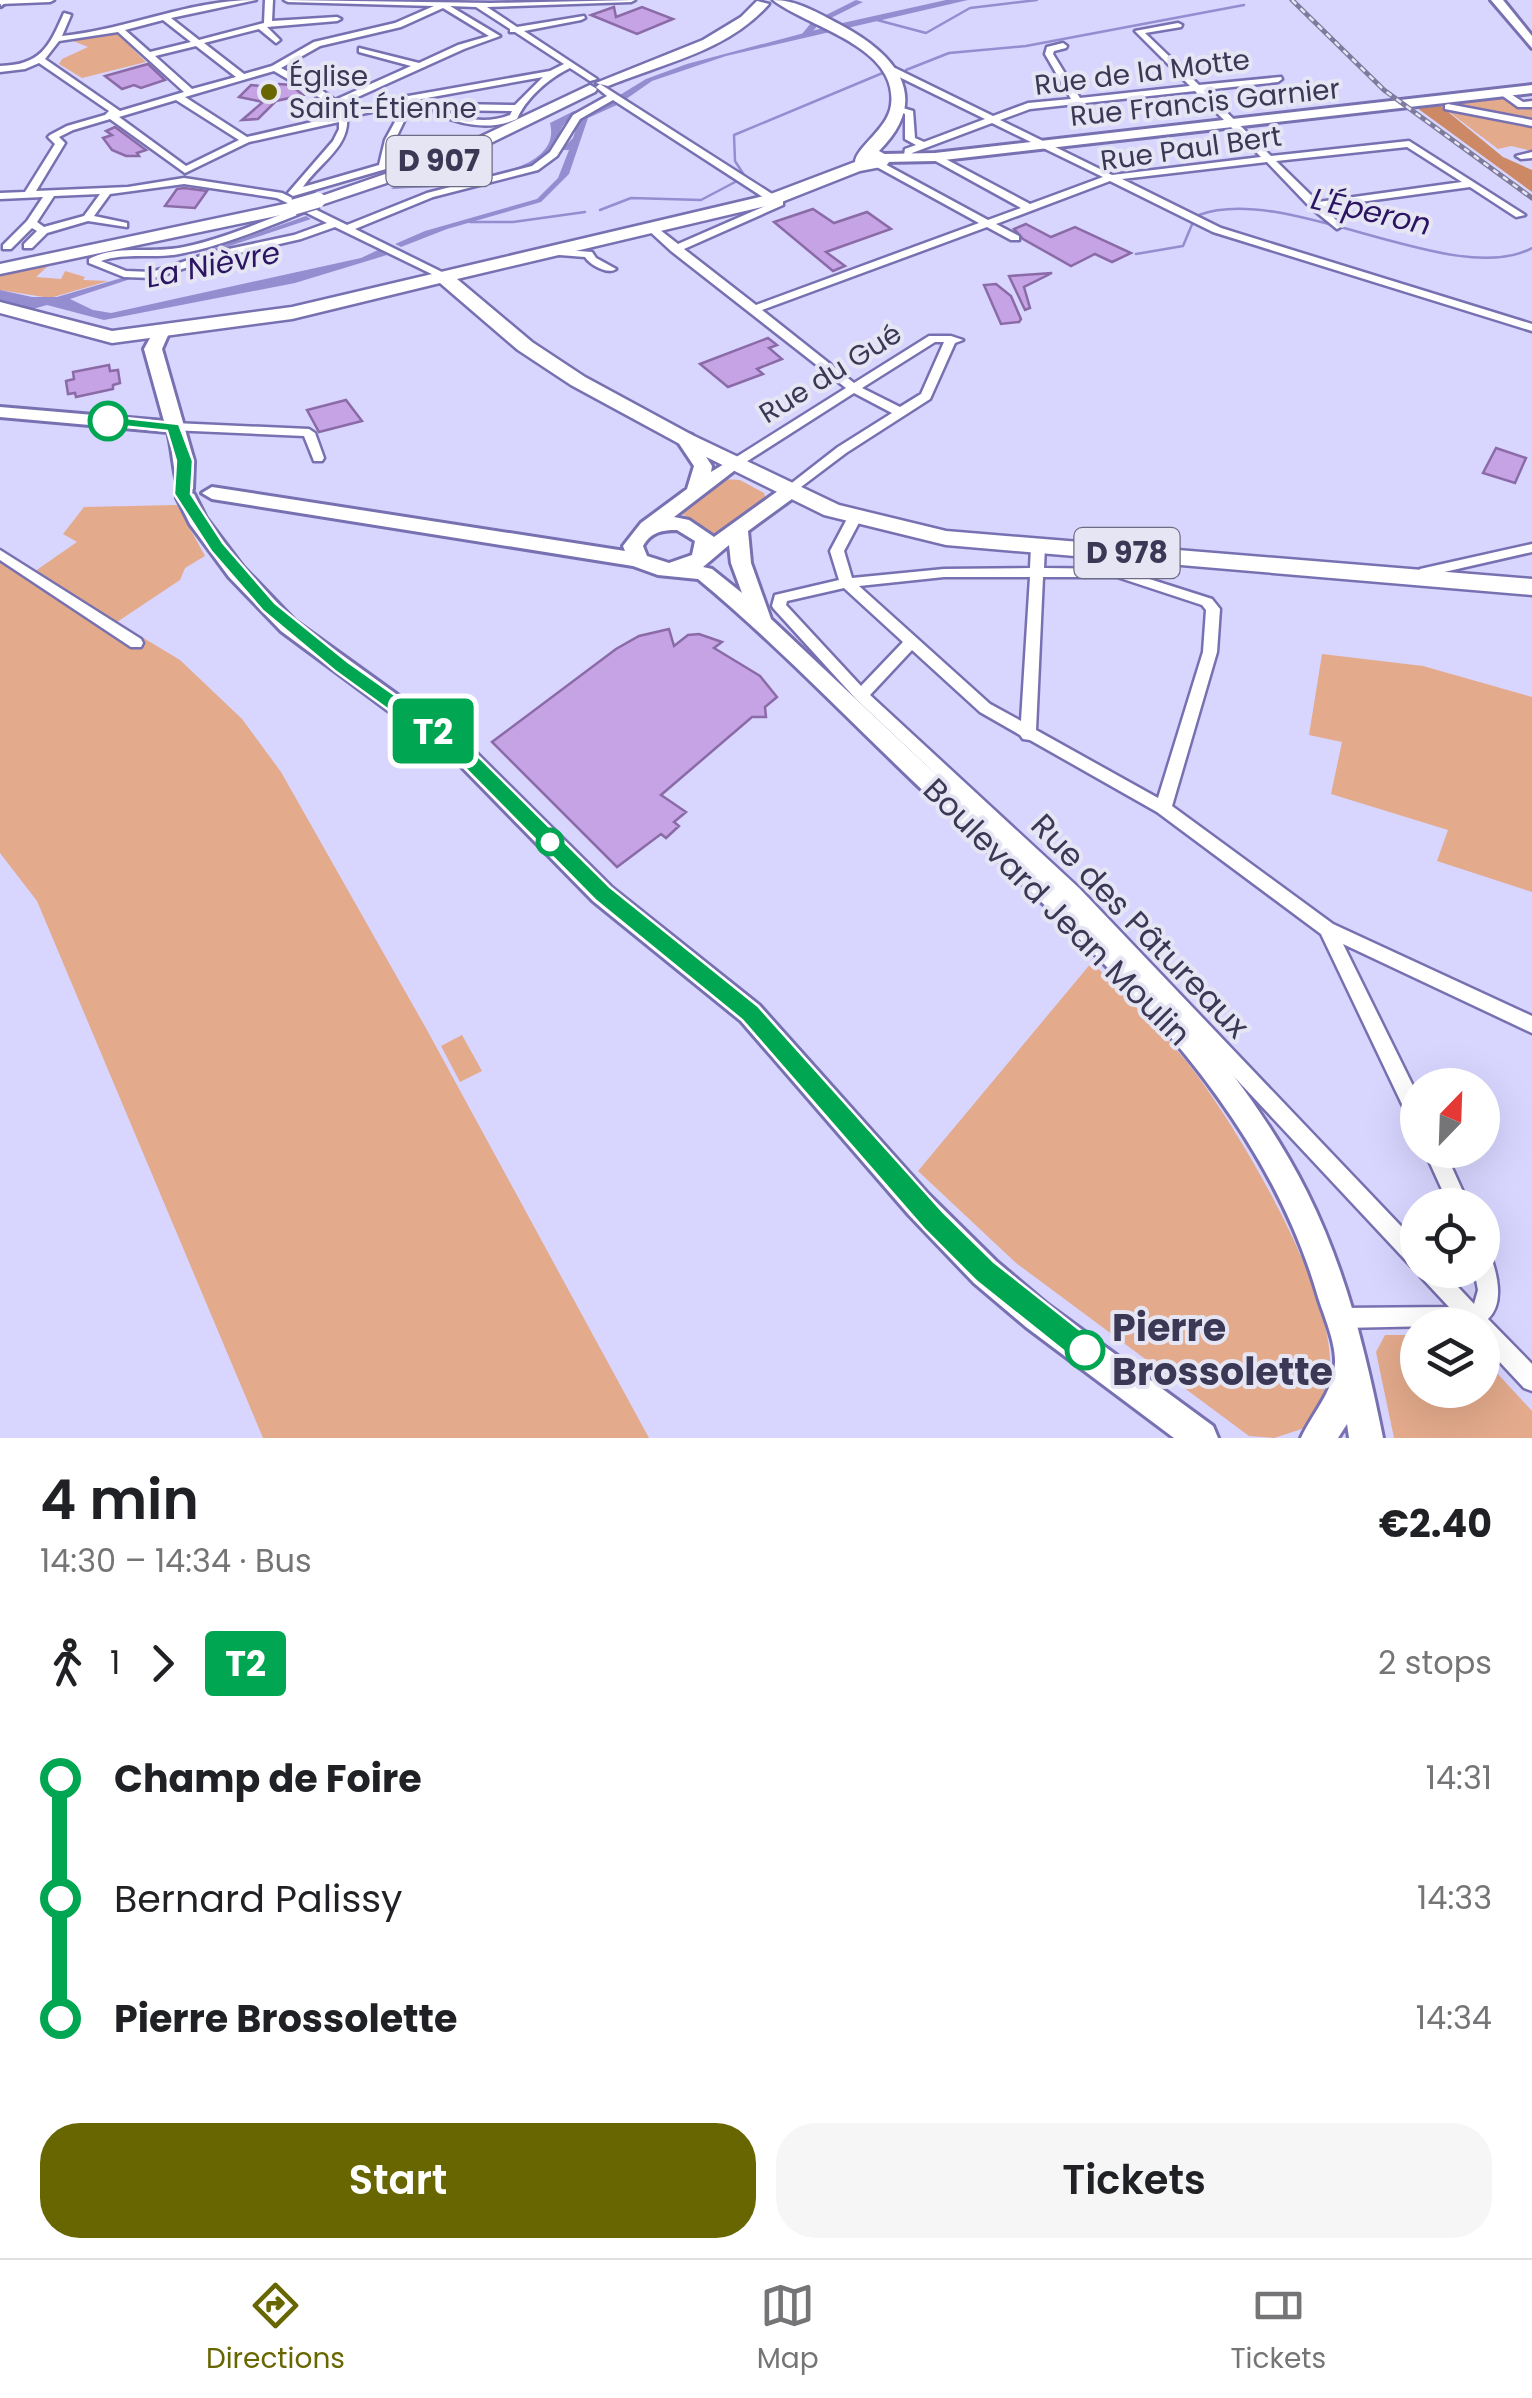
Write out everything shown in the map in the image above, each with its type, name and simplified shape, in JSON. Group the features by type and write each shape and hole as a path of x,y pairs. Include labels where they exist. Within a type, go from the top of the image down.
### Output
{"main road":[{"path":"1497,0 1532,44"},
{"path":"0,307 112,337 157,341 292,314 773,199 876,153 898,108 899,88 892,70 862,42 814,18 771,2 743,2"},
{"name":"D 907","path":"2,256 301,201 465,150 594,84 706,36 734,17 743,2"},
{"path":"771,2 814,18"},
{"name":"D 907","path":"594,84 705,46 748,21 771,2"},
{"path":"748,21 768,11 797,12"},
{"name":"Rue Francis Garnier","path":"876,153 906,159 929,151 1042,145 1532,89"},
{"name":"D 978","path":"444,277 526,346 578,381 790,492 855,517 946,538 1038,546 1128,564 1423,578 1450,574 1532,586"},
{"path":"157,341 184,461 201,490 205,529 236,572 288,626 463,754 602,894 750,1013 919,1205 985,1272 1037,1316 1192,1430 1212,1438"},
{"path":"0,412 144,424 172,420"},
{"path":"685,439 704,466 697,489"},
{"path":"638,544 697,489 734,464"},
{"path":"201,490 566,546 638,544 660,524 682,524 704,540 703,555 738,601"},
{"path":"683,568 790,492"},
{"path":"738,530 741,563 764,626"},
{"path":"638,544 653,568 683,568 705,574 738,601"},
{"name":"Boulevard Jean Moulin","path":"738,601 1026,873 1178,1029 1263,1142 1324,1261 1352,1360 1366,1438"},
{"path":"1318,1438 1335,1414 1352,1360"}],"street":[{"path":"1,2 50,0"},
{"path":"0,69 14,70 42,60 58,40 67,15 59,5 61,0"},
{"path":"58,40 204,6 252,0"},
{"path":"269,0 264,25 276,40"},
{"path":"288,0 445,6 631,0"},
{"path":"328,1 333,19"},
{"path":"317,44 333,19 357,1"},
{"path":"476,4 778,205 675,249"},
{"path":"204,6 227,32"},
{"path":"445,6 494,37"},
{"path":"29,194 60,143 53,138 112,113 275,68 317,44 368,34 445,6"},
{"path":"163,16 240,76"},
{"path":"334,104 461,46 514,30 581,18"},
{"path":"147,56 227,32 333,19"},
{"path":"1178,25 1139,31 1337,226"},
{"path":"118,29 191,93"},
{"path":"1063,46 1050,49 1050,54 1077,101"},
{"path":"362,50 420,66"},
{"path":"42,60 185,176 301,201 444,277"},
{"path":"0,196 107,190 185,176 245,140 396,101 552,73 568,66"},
{"path":"275,68 334,104 343,116 341,136 315,165 301,201"},
{"path":"892,70 1217,230 1532,328"},
{"path":"365,92 385,106 434,109 450,117 494,123 514,116 517,108 552,73"},
{"name":"Rue de la Motte","path":"929,151 1028,106 1278,79"},
{"path":"406,109 390,140 383,167 346,178 216,242 166,254 98,256 93,261 132,274 150,274 214,254 342,225 430,195 535,168 554,154 594,84"},
{"path":"899,88 918,85"},
{"path":"1503,92 1521,105 1532,104"},
{"path":"178,97 245,140"},
{"path":"1448,107 1532,123"},
{"path":"898,108 910,113 910,139 1029,208"},
{"name":"Rue Paul Bert","path":"754,310 1110,178 1407,143 1473,184"},
{"path":"876,153 1015,238"},
{"path":"315,165 346,178"},
{"path":"1314,204 1473,184 1520,215"},
{"path":"88,218 107,190"},
{"path":"2,256 32,223 50,193"},
{"path":"28,246 44,230 88,218 123,225"},
{"path":"32,223 44,230"},
{"path":"650,228 852,387 902,412"},
{"path":"2,256 28,246 52,244"},
{"path":"551,252 588,254 611,269"},
{"name":"Rue du Gué","path":"734,464 933,338 954,340 926,396 902,412"},
{"path":"790,492 842,450 902,412"},
{"path":"172,420 309,433 318,458"},
{"path":"855,517 838,551 838,564 848,582 985,708 1163,808 1327,929 1532,1025"},
{"path":"1028,735 1038,546"},
{"path":"1450,574 1532,548"},
{"path":"0,554 136,643"},
{"path":"848,582 1128,564 1167,588 1207,602 1213,610 1210,652 1163,808"},
{"name":"Rue des Pâtureaux","path":"848,582 780,598 779,606 861,694 1072,893 1400,1240"},
{"path":"861,694 911,643"},
{"path":"1327,929 1400,1080"},
{"path":"1445,1288 1464,1308"},
{"path":"1342,1318 1400,1320"},
{"path":"1500,1346 1532,1380"}],"shaded area":[{"path":"946,0 968,0 726,56 652,81 619,104 588,118 569,174 541,202 447,229 401,247 395,244 425,231 537,199 558,178 569,150 561,150 573,138 579,120 646,79 687,64 838,24"},
{"path":"116,32 146,62 82,78 59,64 88,47 73,41"},
{"path":"1502,96 1523,111 1520,106 1532,105 1532,121 1443,107 1532,125 1532,151 1511,146 1498,149 1436,102"},
{"path":"1436,102 1503,157 1532,170 1532,192 1413,105"},
{"path":"578,112 564,124 548,154 515,174 474,184 391,189 396,185 492,175 518,167 537,157 549,142 550,123"},
{"path":"306,216 311,219 70,299 111,313 361,258 378,250 387,255 295,283 104,320 47,305 33,309 0,300 0,290 32,297 57,297 176,262"},
{"path":"49,265 36,277 61,279 65,271 85,277 83,280 108,281 50,298 0,290 0,275"},
{"path":"724,479 740,480 764,493 766,500 716,536 678,511"},
{"path":"177,505 205,556 185,568 180,580 117,622 180,660 242,719 281,772 427,1030 649,1438 263,1438 37,901 0,853 0,560 28,576 77,542 63,534 84,507"},
{"path":"1322,654 1423,666 1532,697 1532,892 1437,861 1448,830 1331,794 1342,742 1309,735"},
{"path":"1092,962 1187,1062 1254,1164 1299,1251 1326,1332 1330,1365 1325,1390 1305,1428 1274,1438 1249,1436 1016,1263 918,1171"},
{"path":"462,1035 482,1071 460,1082 441,1046"},
{"path":"1385,1335 1400,1335 1400,1408 1500,1408 1500,1376 1532,1411 1532,1438 1394,1438 1376,1352"}],"building":[{"path":"614,7 616,17 642,7 673,19 637,34 591,15"},
{"path":"148,64 165,80 122,89 105,76"},
{"path":"279,84 291,85 303,95 276,101 258,119 242,120 263,102 239,97 251,85 276,88"},
{"path":"115,127 146,150 137,153 139,156 126,156 112,150 103,138 112,135 106,131"},
{"path":"177,189 207,191 195,208 165,206"},
{"path":"813,209 834,223 867,212 891,229 826,252 845,266 833,271 774,222"},
{"path":"1026,224 1051,237 1075,227 1131,253 1112,262 1095,254 1071,266 1023,239 1014,229"},
{"path":"1052,273 1024,287 1030,308 1025,310 1009,276"},
{"path":"996,284 1011,296 1019,322 1001,324 984,285"},
{"path":"768,338 777,345 769,348 782,359 757,369 763,374 728,387 700,364"},
{"path":"109,365 110,371 118,370 120,383 113,385 113,389 76,397 75,393 68,394 66,381 74,379 73,372"},
{"path":"346,400 362,421 319,432 307,410"},
{"path":"1496,448 1526,458 1515,483 1483,473"},
{"path":"669,629 674,646 688,635 699,634 722,642 714,648 760,676 777,697 765,707 766,717 752,717 661,795 686,812 674,822 679,826 666,838 661,834 617,867 492,742 616,649 639,636"}],"waterway":[{"path":"877,20 926,33 970,8 1037,0"},
{"path":"824,18 859,2"},
{"path":"906,70 949,53 1026,46 1244,5"},
{"path":"806,34 814,25"},
{"path":"744,175 735,161 734,135 885,72"},
{"path":"600,210 631,198 701,200 737,181"},
{"name":"L'Éperon","path":"1199,215 1235,209 1276,212 1460,256 1499,257 1532,248"},
{"path":"470,222 513,222 585,212"},
{"name":"L'Éperon","path":"1136,254 1183,246 1193,222"}],"railway":[{"path":"1292,0 1384,90 1532,198"}],"bus line":[{"name":"T2","path":"108,421 174,427 184,461 186,485 182,494 236,572 269,607 288,626 463,754 602,894 750,1013 934,1221 985,1272 1085,1350"}],"place":[{"name":"Église Saint-Étienne","path":"269,92"},
{"name":"Pierre Brossolette","path":"1085,1350"}],"water label":[{"name":"La Nièvre","path":"213,265"}]}
